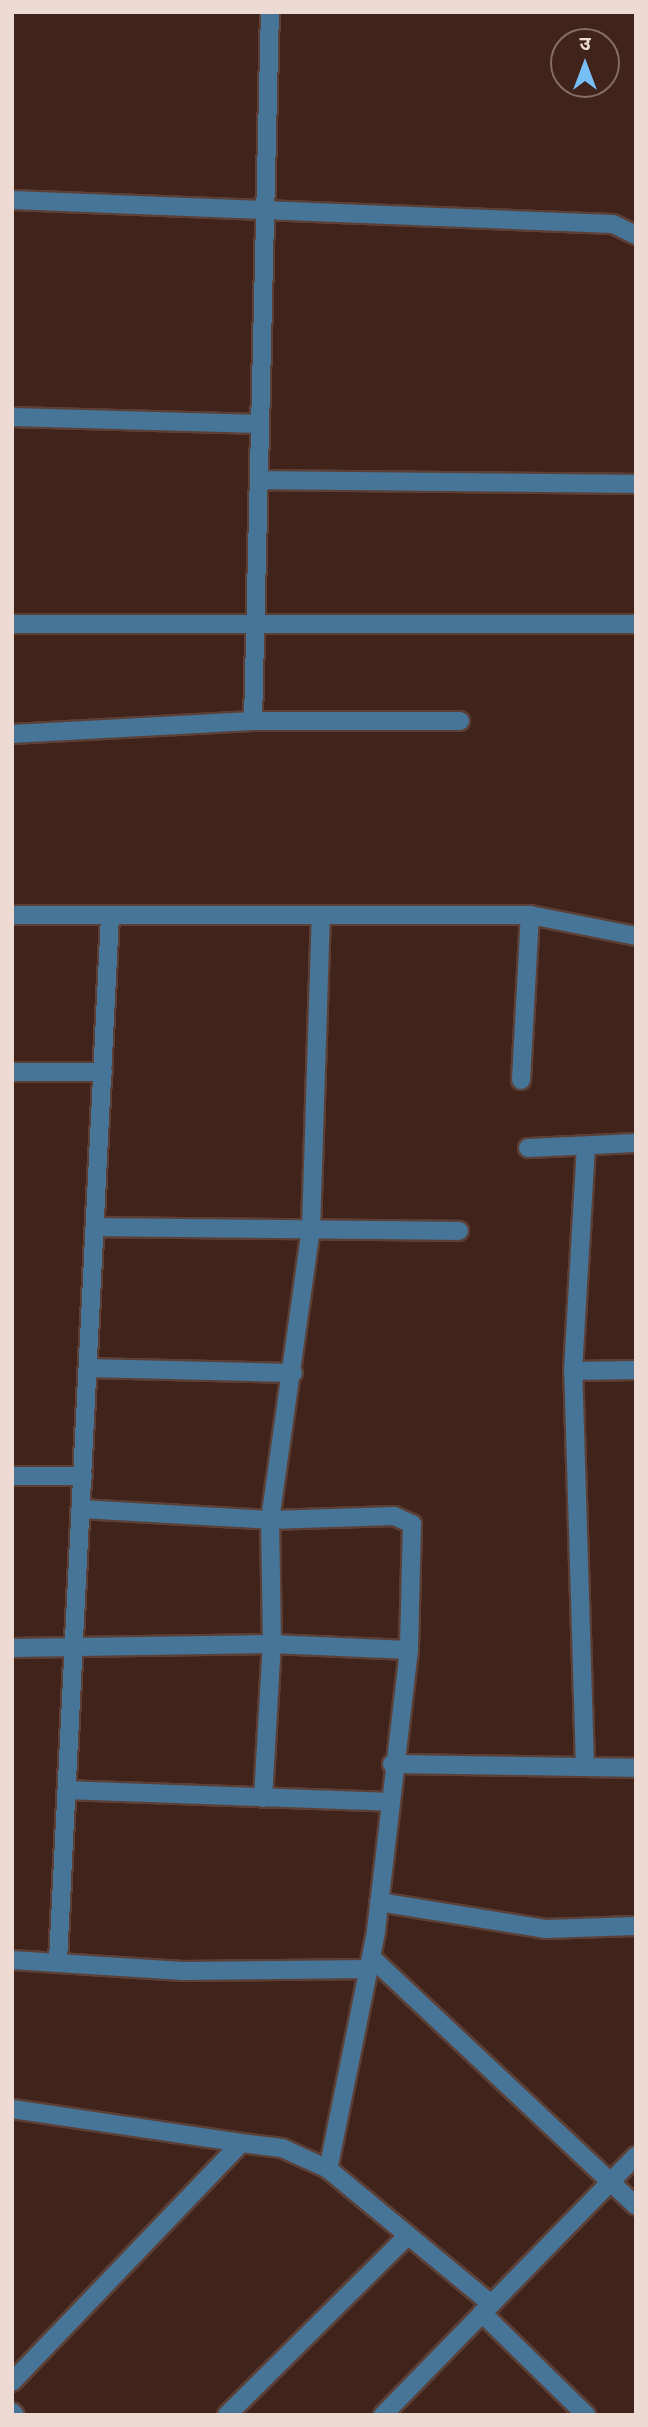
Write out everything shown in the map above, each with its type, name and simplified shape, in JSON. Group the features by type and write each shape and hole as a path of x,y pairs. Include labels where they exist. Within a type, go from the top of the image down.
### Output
{"street":[{"path":"253,721 270,12"},
{"path":"12,200 265,206 612,225 636,235"},
{"path":"12,417 260,424"},
{"path":"259,480 636,484"},
{"path":"12,624 636,624"},
{"path":"12,734 253,721 460,721"},
{"path":"12,915 530,915 636,936"},
{"path":"58,1961 110,915"},
{"path":"263,1797 272,1644 270,1520 293,1373 311,1229 321,915"},
{"path":"521,1080 530,915"},
{"path":"12,1072 103,1072"},
{"path":"528,1149 636,1143"},
{"path":"585,1767 573,1371 586,1146"},
{"path":"95,1227 459,1231"},
{"path":"88,1368 293,1373"},
{"path":"573,1371 636,1370"},
{"path":"12,1476 83,1476"},
{"path":"82,1508 270,1520 394,1516 412,1524 409,1650 392,1764 379,1902 371,1963 328,2169"},
{"path":"12,1648 272,1644 409,1650"},
{"path":"392,1764 636,1768"},
{"path":"67,1790 388,1802"},
{"path":"379,1902 545,1929 636,1926"},
{"path":"12,1960 183,1971 371,1963 636,2206"},
{"path":"12,2109 282,2148 328,2169 487,2308 586,2415"},
{"path":"12,2382 242,2143"},
{"path":"387,2413 636,2156"},
{"path":"227,2415 407,2236"}]}
